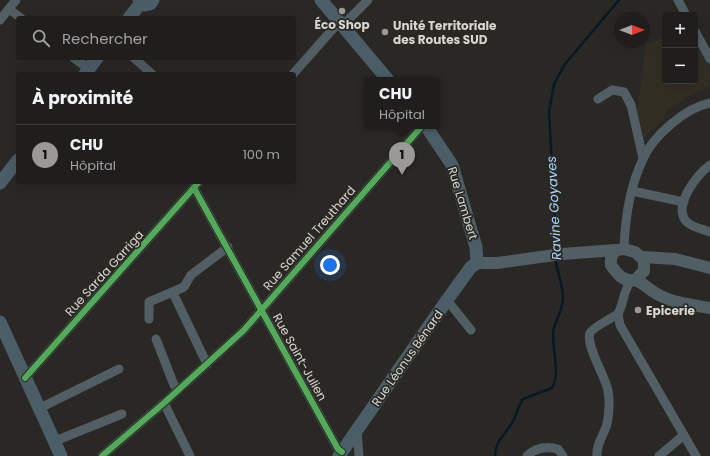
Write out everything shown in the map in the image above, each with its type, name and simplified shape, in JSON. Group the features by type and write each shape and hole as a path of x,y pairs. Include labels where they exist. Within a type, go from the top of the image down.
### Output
{"main road":[{"path":"321,0 385,77"},
{"path":"87,72 95,60"},
{"path":"87,72 98,60"},
{"name":"Rue Lambert","path":"428,129 452,165 476,247 477,263"},
{"path":"0,183 16,163"},
{"name":"Rue Léonus Bénard","path":"341,454 447,300 471,267 477,263"},
{"path":"0,322 61,456"}],"street":[{"path":"0,20 16,0"},
{"path":"295,72 341,24 368,0"},
{"path":"678,0 684,12"},
{"path":"9,9 18,16"},
{"path":"698,37 710,59"},
{"path":"76,60 87,72"},
{"path":"136,60 150,72"},
{"path":"598,99 612,90 624,92 630,105 643,158"},
{"path":"696,456 625,335 612,256 620,250 632,191 643,158 662,133 676,120 686,112 710,103"},
{"name":"Rue Samuel Treuthard","path":"102,456 164,403 244,330 419,129"},
{"path":"710,164 700,172 690,186 684,202 683,214 685,220 689,224 710,232"},
{"name":"Rue Saint-Julien","path":"197,185 228,247 341,454"},
{"name":"Rue Sarda Garriga","path":"25,378 197,185"},
{"path":"632,191 684,202"},
{"path":"149,319 149,302 173,293 184,286 191,275 228,247"},
{"path":"477,263 562,254 620,250 635,252 643,257 675,259 710,268"},
{"path":"588,252 602,258 625,280 633,280 659,296 710,308"},
{"path":"597,456 598,447 607,422 608,395 607,385 590,343 590,334 593,330 620,310 624,292 633,280 644,271 645,264 643,257"},
{"path":"173,293 207,364"},
{"path":"447,300 471,330"},
{"path":"156,339 174,385 178,390"},
{"path":"40,408 119,369"},
{"path":"164,403 190,456"},
{"path":"55,441 122,414"},
{"path":"356,431 359,456"},
{"path":"659,456 684,436"},
{"path":"527,456 532,451 552,447 558,449 563,456"}],"shaded area":[{"path":"662,37 662,84 698,84 698,46 710,68 710,86 684,98 684,100 667,109 664,118 643,139 637,113 646,48 650,48 650,43"}],"waterway":[{"name":"Ravine Goyaves","path":"555,251 556,239 549,112 554,84 565,64 619,0"},
{"name":"Ravine Goyaves","path":"495,456 497,445 511,424 523,399 552,388 556,376 553,332 563,303 563,298 555,258"}],"cycle path":[{"path":"102,456 164,403 244,330 419,129"},
{"path":"25,378 197,184"},
{"path":"194,188 338,449 342,452"}],"place":[{"name":"Éco Shop","path":"342,11"},
{"name":"Unité Territoriale des Routes SUD","path":"385,32"},
{"name":"CHU","path":"402,175"},
{"name":"Epicerie","path":"638,310"}]}
